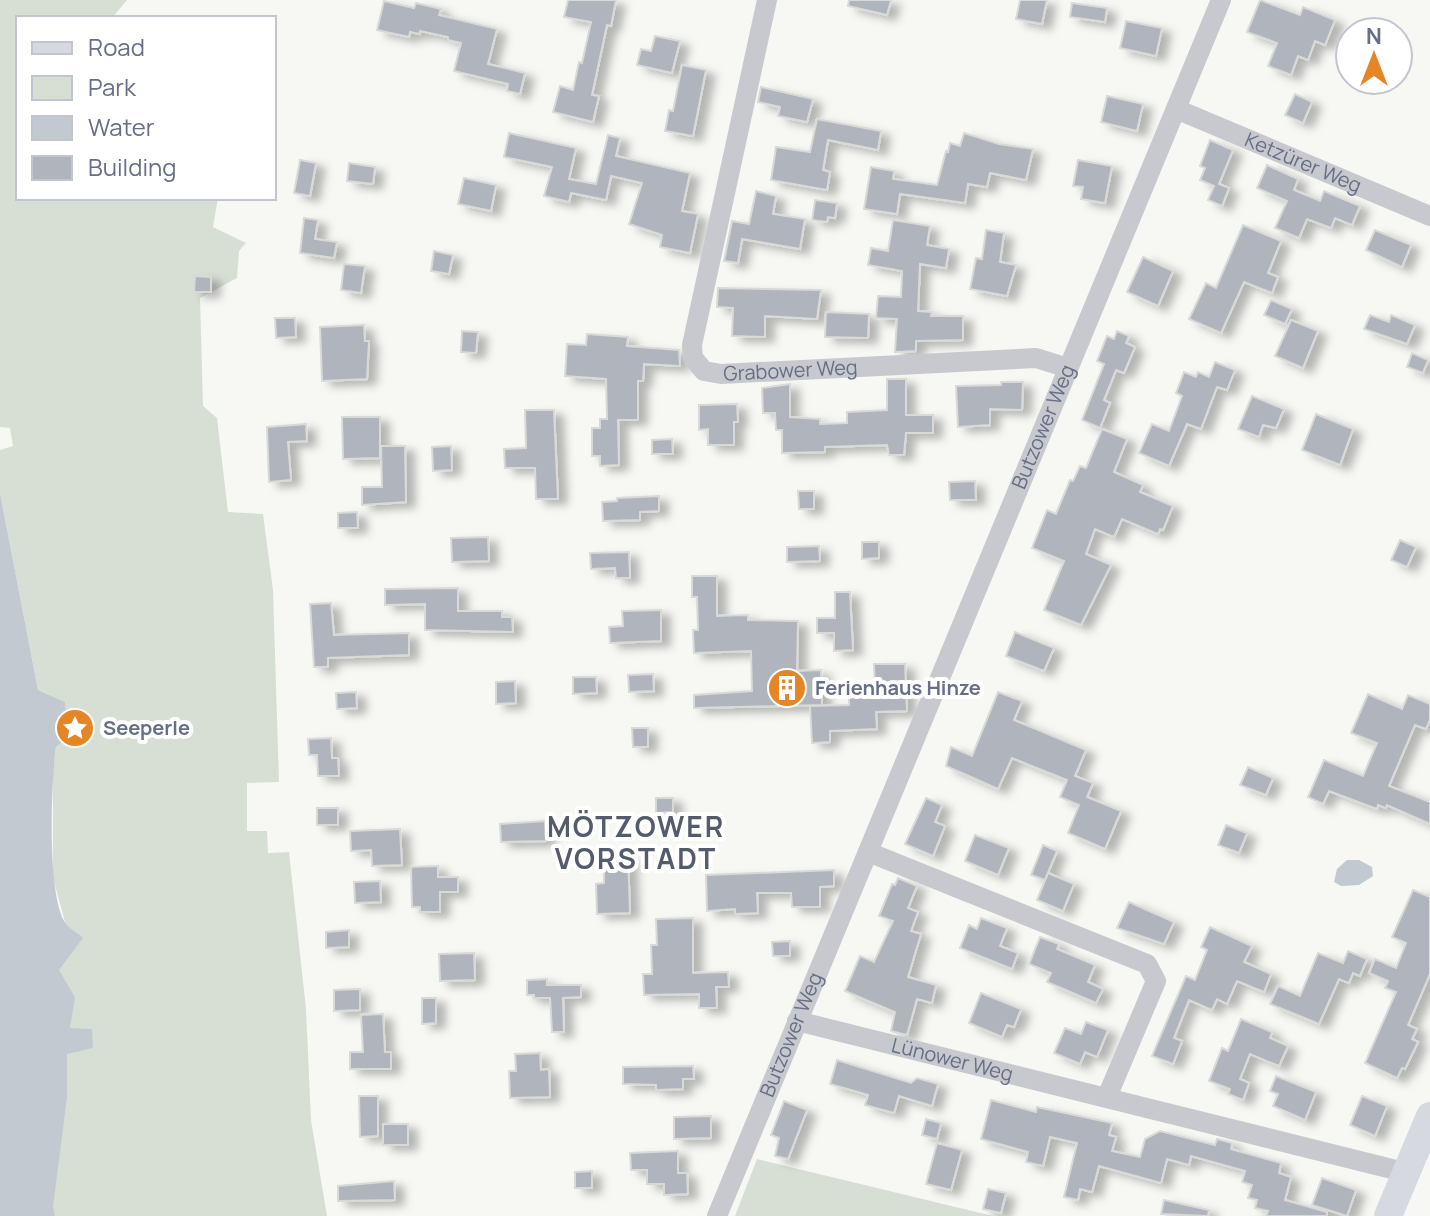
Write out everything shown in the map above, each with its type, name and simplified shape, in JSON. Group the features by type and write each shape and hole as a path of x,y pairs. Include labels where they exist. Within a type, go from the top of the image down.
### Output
{"main road":[{"path":"1388,1216 1430,1116"}],"street":[{"name":"Grabower Weg","path":"767,0 692,345 693,358 704,371 721,374 1036,358 1068,368"},
{"name":"Butzower Weg","path":"717,1216 1221,0"},
{"name":"Ketzürer Weg","path":"1176,109 1430,216"},
{"path":"868,852 1147,964 1156,981 1107,1097"},
{"name":"Lünower Weg","path":"797,1021 1404,1172"}],"green space":[{"path":"0,0 127,0 114,16 16,16 16,200 218,200 213,227 246,243 239,251 237,278 200,298 203,406 217,418 228,512 263,514 273,590 279,782 247,783 247,831 267,831 268,853 289,852 306,1009 311,1120 327,1216 55,1216 52,1206 67,1099 67,1053 92,1048 70,1028 74,997 58,969 65,922 53,878 53,773 56,747 69,737 69,733 79,733 86,722 82,715 66,714 65,702 38,690 0,493 0,450 13,446 10,428 0,427"},
{"path":"757,1159 993,1216 735,1216"}],"water":[{"path":"0,493 38,690 65,702 69,737 56,747 53,862 55,886 64,921 83,938 59,970 75,997 70,1028 92,1029 93,1048 67,1054 67,1099 53,1206 55,1216 0,1216"},
{"path":"1347,860 1359,860 1372,867 1373,876 1359,885 1341,886 1334,882 1337,869"}],"building":[{"path":"568,0 616,0 611,26 607,25 592,95 599,96 593,122 553,112 560,86 573,90 591,22 564,17"},
{"path":"849,0 891,0 887,15 848,6"},
{"path":"1020,0 1047,0 1042,24 1016,19"},
{"path":"1260,0 1300,15 1303,7 1334,20 1325,45 1315,41 1308,60 1298,56 1291,75 1268,66 1277,43 1247,32"},
{"path":"384,1 414,8 416,3 441,9 439,15 497,29 488,64 525,73 520,94 507,91 508,84 454,71 461,43 448,40 448,37 420,31 420,34 410,32 409,37 377,30"},
{"path":"1072,3 1107,8 1105,22 1070,17"},
{"path":"1126,21 1162,28 1156,56 1120,48"},
{"path":"655,36 680,41 672,73 637,65 641,49 651,51"},
{"path":"682,65 706,70 693,136 665,131 669,110 673,111"},
{"path":"761,87 813,99 807,122 778,116 780,107 758,102"},
{"path":"1295,94 1312,102 1303,123 1285,115"},
{"path":"1107,96 1143,104 1137,131 1101,122"},
{"path":"817,119 881,131 878,150 828,140 823,170 830,172 827,190 771,180 776,147 810,152"},
{"path":"509,133 576,148 569,179 596,184 608,135 620,138 616,156 690,173 682,211 698,214 690,253 660,247 662,235 629,224 642,183 611,176 606,200 571,193 569,202 544,196 552,167 504,157"},
{"path":"964,133 999,144 1033,149 1026,180 990,173 987,187 968,184 965,203 900,194 897,214 864,209 871,167 894,171 893,179 937,185 950,143 960,146"},
{"path":"1210,140 1233,150 1219,184 1229,188 1222,206 1208,200 1214,186 1200,180 1205,168 1200,166"},
{"path":"300,160 316,163 310,196 294,193"},
{"path":"1078,160 1112,166 1105,203 1081,199 1083,187 1073,186"},
{"path":"349,163 375,167 373,184 347,181"},
{"path":"1267,165 1298,179 1294,190 1320,201 1324,191 1360,206 1352,225 1335,218 1331,228 1307,219 1299,238 1275,228 1287,201 1257,188"},
{"path":"464,178 496,185 491,211 458,204"},
{"path":"756,191 776,196 773,214 805,219 800,249 742,239 738,263 724,261 732,221 749,224"},
{"path":"815,200 837,203 835,218 828,217 827,222 812,220"},
{"path":"304,218 318,220 315,239 337,242 334,258 300,253"},
{"path":"893,220 930,226 927,245 949,249 946,268 920,264 918,311 932,312 931,316 963,316 963,340 916,341 916,351 895,352 897,319 876,318 878,296 901,297 902,271 868,265 871,248 888,251"},
{"path":"1243,225 1281,241 1268,273 1278,277 1272,293 1244,282 1221,333 1189,319 1206,283 1216,288"},
{"path":"986,230 1004,233 1000,262 1016,265 1007,296 970,289 976,258 982,259"},
{"path":"1375,230 1411,245 1402,267 1366,250"},
{"path":"434,251 453,255 449,274 431,271"},
{"path":"1143,257 1173,271 1158,306 1127,292"},
{"path":"344,264 365,266 361,293 341,290"},
{"path":"195,276 211,277 211,292 194,292"},
{"path":"718,288 821,290 817,319 765,316 765,337 732,336 733,308 717,307"},
{"path":"1271,300 1292,309 1285,324 1264,315"},
{"path":"826,312 869,314 868,338 825,337"},
{"path":"1370,315 1389,322 1391,315 1415,325 1407,344 1364,329"},
{"path":"275,318 295,318 296,337 276,338"},
{"path":"1291,320 1318,331 1303,368 1275,356"},
{"path":"364,325 365,341 369,341 367,379 322,381 320,327"},
{"path":"462,331 478,332 476,353 461,352"},
{"path":"1117,331 1129,336 1126,343 1135,347 1124,373 1116,370 1104,400 1110,403 1100,428 1082,420 1104,364 1097,361 1107,336 1114,339"},
{"path":"587,334 628,337 627,346 679,350 680,366 644,364 643,381 638,381 638,420 618,420 619,465 600,466 600,456 592,456 592,428 600,428 600,419 607,419 606,379 565,376 567,344 586,345"},
{"path":"1412,353 1428,360 1423,373 1407,367"},
{"path":"1215,362 1235,370 1227,390 1217,387 1201,429 1187,424 1169,466 1139,453 1152,424 1169,431 1182,396 1176,393 1184,372 1196,377 1198,372 1209,377"},
{"path":"887,379 906,379 906,415 933,415 933,433 906,433 904,455 889,455 887,445 825,447 825,452 782,453 782,430 776,430 775,413 763,413 762,388 790,384 790,417 820,419 820,424 847,423 847,412 887,410"},
{"path":"1001,382 1023,382 1022,410 990,409 990,425 958,427 956,386 1001,385"},
{"path":"1252,396 1284,409 1276,428 1263,425 1259,437 1238,429"},
{"path":"737,404 734,445 708,445 708,429 699,430 699,405"},
{"path":"525,410 554,410 558,499 536,499 535,468 505,468 504,449 526,448"},
{"path":"1316,414 1353,429 1340,465 1302,450"},
{"path":"342,417 380,417 380,458 343,459"},
{"path":"306,424 307,441 288,442 291,480 269,482 267,427"},
{"path":"1102,429 1127,439 1114,472 1143,485 1140,492 1173,506 1163,530 1160,529 1158,534 1122,519 1114,537 1095,529 1086,554 1111,565 1081,625 1044,610 1064,561 1032,548 1047,510 1056,514 1070,480 1073,481 1080,466 1086,468"},
{"path":"672,439 673,454 652,454 652,440"},
{"path":"381,446 405,446 406,502 362,505 362,487 382,487"},
{"path":"451,446 452,470 433,471 432,447"},
{"path":"975,481 976,500 950,500 949,482"},
{"path":"798,491 814,491 814,509 799,509"},
{"path":"659,496 659,511 640,512 640,520 603,521 602,502 617,501 617,498"},
{"path":"357,512 358,528 338,528 338,513"},
{"path":"488,537 489,561 452,562 451,538"},
{"path":"1400,540 1416,547 1407,567 1391,560"},
{"path":"862,542 879,542 879,558 862,559"},
{"path":"819,546 820,561 787,562 787,547"},
{"path":"629,552 630,578 616,578 615,568 591,569 590,553"},
{"path":"692,576 717,576 717,616 748,615 748,620 798,621 797,671 821,670 822,705 694,708 694,695 752,691 751,651 694,653 693,630 698,630 697,597 692,597"},
{"path":"458,588 458,611 502,611 502,617 512,617 513,632 425,630 425,604 385,605 385,589"},
{"path":"835,592 850,592 853,650 834,651 834,633 817,633 817,618 835,618"},
{"path":"331,603 334,635 409,633 409,655 328,658 328,667 314,667 310,604"},
{"path":"661,610 661,641 610,643 609,627 623,626 622,611"},
{"path":"1015,632 1054,648 1044,671 1006,656"},
{"path":"874,664 905,664 907,711 876,712 877,729 830,731 830,742 812,743 810,706 849,705 849,696 875,694"},
{"path":"653,674 654,691 629,692 628,675"},
{"path":"573,677 596,677 597,693 573,694"},
{"path":"515,681 516,703 496,704 496,682"},
{"path":"356,692 357,708 337,709 336,693"},
{"path":"998,692 1022,701 1014,720 1086,750 1075,776 1093,783 1087,797 1121,811 1105,849 1068,833 1079,805 1060,797 1067,780 1012,758 998,789 946,766 951,747 972,756"},
{"path":"1368,694 1402,709 1408,695 1430,704 1430,720 1426,729 1415,725 1389,786 1430,802 1430,824 1387,805 1386,808 1378,805 1377,809 1329,791 1323,804 1308,797 1324,760 1363,776 1377,743 1351,733"},
{"path":"632,728 648,728 648,747 633,747"},
{"path":"331,738 332,758 338,758 339,776 318,776 317,755 309,755 308,739"},
{"path":"1248,767 1273,778 1266,795 1240,785"},
{"path":"656,798 673,798 673,812 656,813"},
{"path":"926,798 942,805 935,822 945,826 933,856 905,844"},
{"path":"317,808 338,808 338,825 317,825"},
{"path":"682,815 697,815 697,828 682,828"},
{"path":"545,821 546,841 501,842 500,824"},
{"path":"1226,825 1247,833 1239,853 1218,845"},
{"path":"400,829 402,865 372,866 371,850 351,851 350,831"},
{"path":"975,835 1009,848 998,875 965,861"},
{"path":"1043,845 1057,851 1045,880 1031,875"},
{"path":"628,855 630,913 597,914 596,884 604,883 604,856"},
{"path":"438,866 438,877 458,877 458,892 440,892 440,912 420,912 420,907 412,907 411,867"},
{"path":"834,870 834,886 820,887 820,907 792,907 791,893 757,893 758,913 735,914 735,909 707,911 706,875"},
{"path":"1048,873 1074,884 1063,911 1037,900"},
{"path":"898,878 917,886 908,908 918,912 911,931 921,934 908,977 936,985 932,1003 917,999 907,1035 891,1031 895,1012 845,991 860,956 874,962 893,921 879,916 892,884 895,885"},
{"path":"380,881 381,902 355,903 354,882"},
{"path":"1413,890 1430,897 1430,974 1408,1025 1417,1029 1412,1039 1418,1042 1397,1078 1365,1063 1396,992 1385,988 1388,981 1369,973 1375,959 1396,968 1406,943 1392,937"},
{"path":"1129,902 1174,922 1164,944 1117,928"},
{"path":"693,918 693,973 728,972 729,987 716,987 717,1008 699,1008 699,994 644,995 643,974 652,974 651,945 657,945 656,919"},
{"path":"981,918 1007,928 1000,946 1018,953 1012,969 960,948 969,925 977,929"},
{"path":"1210,927 1252,946 1244,962 1271,974 1264,992 1237,981 1227,1004 1217,999 1212,1010 1189,1000 1174,1038 1182,1041 1173,1064 1152,1056 1186,976 1195,980 1207,950 1201,947"},
{"path":"349,930 349,947 326,948 326,932"},
{"path":"1040,937 1059,944 1057,949 1095,965 1088,982 1103,989 1096,1003 1047,982 1051,973 1029,964"},
{"path":"790,941 790,956 773,956 772,942"},
{"path":"1348,951 1367,959 1360,976 1353,973 1349,983 1339,979 1319,1024 1270,1004 1278,986 1300,996 1318,953 1343,963"},
{"path":"474,953 475,980 440,981 439,954"},
{"path":"547,979 547,985 581,985 581,997 563,998 564,1032 552,1032 550,998 527,995 527,980"},
{"path":"360,989 360,1010 334,1011 334,990"},
{"path":"981,993 1021,1009 1014,1027 1007,1025 1002,1037 969,1023"},
{"path":"422,998 436,998 436,1023 422,1024"},
{"path":"383,1014 385,1052 391,1052 391,1069 350,1069 350,1052 363,1052 361,1015"},
{"path":"1241,1019 1272,1032 1270,1038 1288,1046 1279,1066 1250,1054 1240,1079 1249,1083 1243,1100 1228,1094 1230,1089 1209,1081 1222,1048 1228,1051"},
{"path":"1086,1022 1108,1030 1097,1057 1085,1052 1080,1064 1054,1053 1065,1028 1081,1034"},
{"path":"540,1053 541,1070 549,1069 550,1097 510,1098 509,1071 516,1071 515,1054"},
{"path":"837,1060 911,1083 917,1078 938,1084 932,1106 899,1096 894,1113 865,1105 868,1095 830,1084"},
{"path":"693,1066 694,1079 683,1079 683,1089 656,1090 656,1085 623,1084 623,1067"},
{"path":"1276,1076 1316,1092 1305,1120 1273,1106 1278,1094 1270,1091"},
{"path":"359,1096 378,1096 378,1136 360,1137"},
{"path":"1362,1096 1387,1106 1375,1136 1350,1125"},
{"path":"991,1100 1036,1112 1037,1107 1112,1123 1109,1135 1116,1137 1112,1151 1140,1157 1145,1139 1160,1131 1215,1145 1217,1139 1232,1143 1231,1149 1281,1163 1279,1173 1291,1177 1285,1200 1327,1212 1327,1216 1266,1216 1268,1211 1255,1208 1257,1200 1248,1198 1252,1185 1242,1182 1245,1171 1191,1156 1189,1165 1167,1159 1161,1183 1099,1166 1092,1192 1080,1189 1078,1200 1064,1197 1077,1143 1050,1137 1043,1166 1026,1162 1028,1152 981,1139"},
{"path":"784,1101 807,1110 788,1159 775,1156 779,1138 771,1135"},
{"path":"711,1116 711,1138 674,1139 674,1117"},
{"path":"926,1119 941,1123 937,1139 922,1135"},
{"path":"383,1124 408,1124 408,1145 383,1145"},
{"path":"937,1143 962,1150 951,1190 926,1184"},
{"path":"678,1151 678,1173 687,1173 688,1194 664,1195 664,1184 647,1184 647,1170 631,1170 630,1153"},
{"path":"592,1171 592,1188 575,1188 575,1172"},
{"path":"1322,1178 1356,1190 1347,1216 1312,1205"},
{"path":"394,1181 395,1200 338,1201 338,1186"},
{"path":"988,1189 1006,1193 1001,1213 983,1209"},
{"path":"1164,1200 1209,1210 1208,1216 1161,1214"}],"place":[{"name":"Ferienhaus Hinze","path":"787,688"},
{"name":"Seeperle","path":"75,728"}],"district":[{"name":"MÖTZOWER VORSTADT","path":"636,843"}]}
